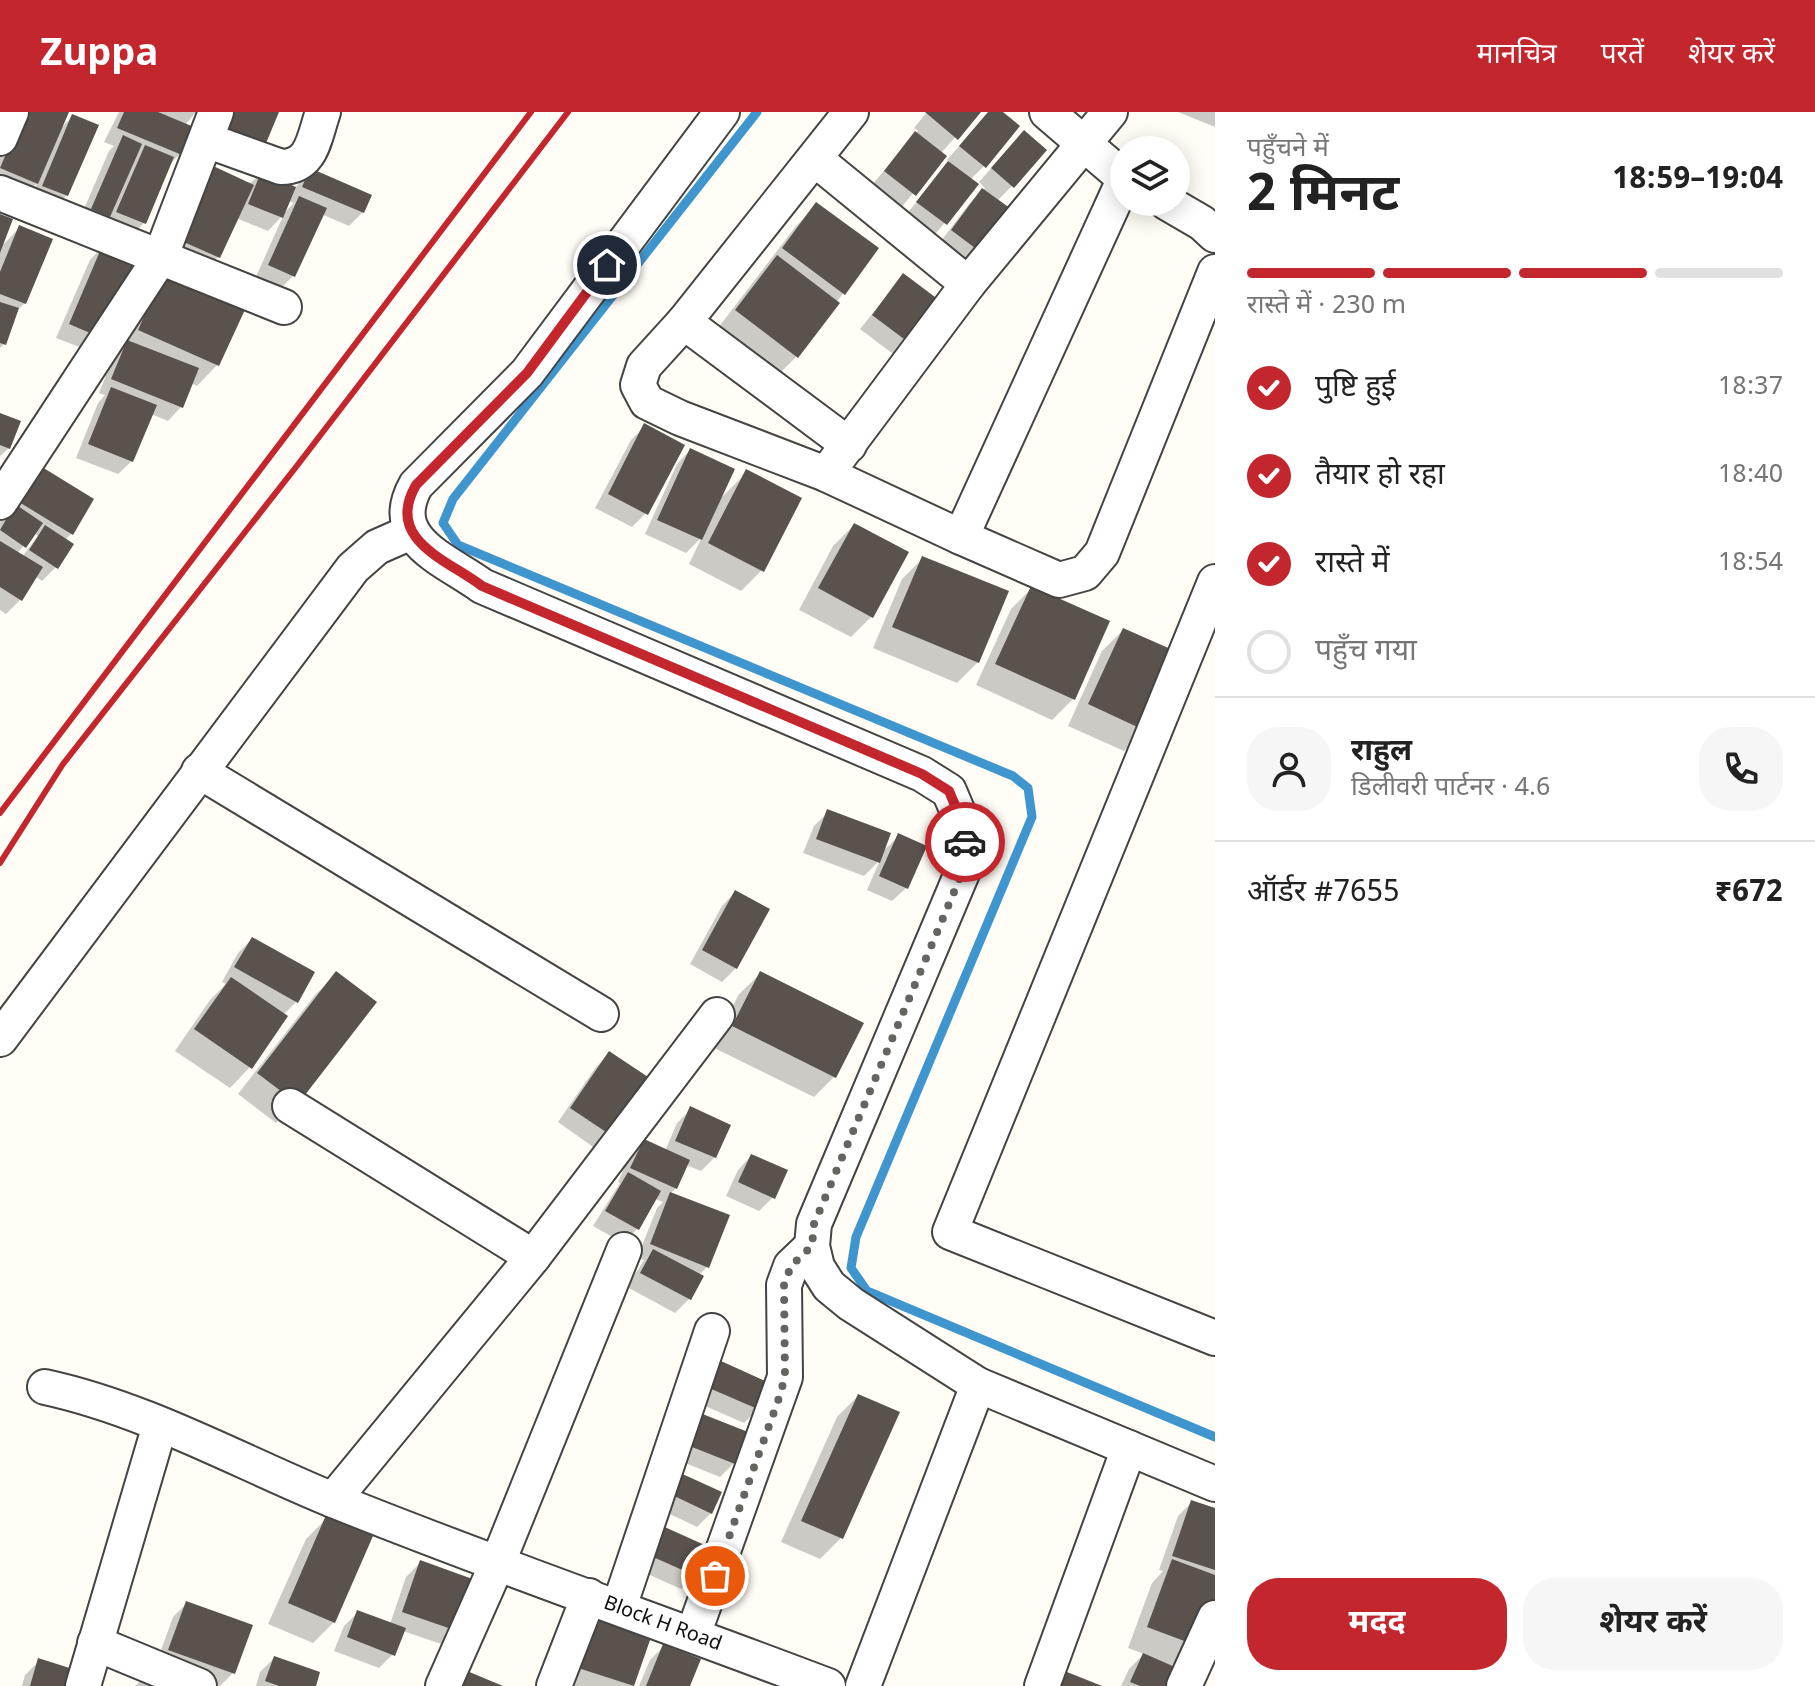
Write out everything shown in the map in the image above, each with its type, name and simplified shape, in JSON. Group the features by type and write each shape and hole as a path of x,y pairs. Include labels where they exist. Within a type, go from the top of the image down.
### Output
{"street":[{"path":"0,138 11,112"},
{"path":"2,496 160,258 211,126 281,167 294,167 306,159 323,112"},
{"path":"722,112 527,373 416,485 409,497 411,532 434,556 482,586 922,774 949,791 965,829 965,866 814,1224 812,1246 817,1267 829,1286 851,1304 978,1385 1215,1484"},
{"path":"851,112 684,322 644,366 638,385 647,402 680,418 826,474 1059,580 1085,573 1102,553 1215,272"},
{"path":"1047,112 1110,167"},
{"path":"826,474 968,284 1110,112"},
{"path":"815,159 968,284"},
{"path":"0,193 284,307"},
{"path":"961,537 1110,210"},
{"path":"1190,216 1215,235"},
{"path":"684,322 849,445"},
{"path":"0,1039 353,568 377,547 411,532"},
{"path":"1215,582 950,1232 1215,1338"},
{"path":"199,771 601,1014"},
{"path":"333,1500 533,1257 717,1015"},
{"path":"290,1106 533,1257"},
{"path":"693,1635 785,1377 784,1285 791,1266 812,1246"},
{"path":"443,1686 498,1562 624,1250"},
{"path":"554,1686 604,1602 712,1331"},
{"path":"863,1686 978,1385"},
{"name":"Block H Road","path":"45,1387 71,1393 160,1425 333,1500 693,1635 813,1684"},
{"path":"83,1686 160,1425"},
{"path":"1042,1686 1129,1448"},
{"path":"1184,1686 1215,1618"},
{"path":"95,1643 199,1686"}],"building":[{"path":"24,112 69,112 38,184 0,168"},
{"path":"124,112 158,112 194,127 182,155 117,128"},
{"path":"226,112 279,112 264,148 219,130"},
{"path":"925,112 981,112 958,140"},
{"path":"988,112 1003,112 1020,126 986,168 959,146"},
{"path":"72,114 99,125 68,196 42,186"},
{"path":"1024,130 1047,150 1014,188 991,168"},
{"path":"915,131 947,156 916,196 884,171"},
{"path":"123,135 142,144 110,217 91,209"},
{"path":"145,145 174,157 146,224 116,212"},
{"path":"948,161 979,184 947,225 916,202"},
{"path":"211,165 254,185 220,258 177,239"},
{"path":"310,168 372,195 364,213 302,187"},
{"path":"261,172 296,187 283,218 248,204"},
{"path":"982,188 1014,211 983,254 951,230"},
{"path":"299,196 327,208 295,277 268,265"},
{"path":"816,202 879,248 845,295 782,248"},
{"path":"0,214 13,219 0,253"},
{"path":"19,225 53,239 26,304 0,294 0,272"},
{"path":"103,244 136,258 102,338 69,324"},
{"path":"777,255 840,303 798,358 735,310"},
{"path":"167,265 249,301 219,366 138,330"},
{"path":"903,273 939,300 908,342 872,315"},
{"path":"0,302 19,308 6,345 0,343"},
{"path":"127,340 199,368 183,408 111,379"},
{"path":"111,387 157,405 133,462 88,444"},
{"path":"0,413 21,421 10,449 0,445"},
{"path":"644,423 685,445 648,515 608,494"},
{"path":"690,448 735,469 702,540 657,520"},
{"path":"42,467 94,499 73,535 19,502"},
{"path":"746,469 802,498 764,572 708,543"},
{"path":"15,504 43,523 26,548 0,530"},
{"path":"854,523 909,552 873,618 818,588"},
{"path":"45,525 74,544 58,569 29,550"},
{"path":"0,541 43,567 22,601 0,587"},
{"path":"922,556 1009,591 979,663 892,627"},
{"path":"1031,586 1110,621 1075,700 995,664"},
{"path":"1123,628 1182,654 1146,731 1088,704"},
{"path":"827,809 891,833 880,863 816,839"},
{"path":"898,833 927,846 908,889 879,876"},
{"path":"735,890 770,909 737,969 702,950"},
{"path":"252,937 315,972 298,1003 234,967"},
{"path":"336,971 377,1002 298,1104 257,1073"},
{"path":"760,971 864,1023 836,1078 732,1026"},
{"path":"231,977 288,1016 252,1069 194,1029"},
{"path":"609,1051 651,1079 612,1136 570,1108"},
{"path":"690,1106 731,1125 716,1158 675,1141"},
{"path":"644,1139 690,1160 677,1189 630,1168"},
{"path":"751,1154 788,1170 775,1199 738,1182"},
{"path":"628,1172 661,1191 639,1230 605,1211"},
{"path":"670,1192 730,1215 709,1268 650,1244"},
{"path":"653,1249 704,1276 691,1300 640,1273"},
{"path":"721,1361 772,1384 760,1410 709,1388"},
{"path":"858,1394 900,1412 843,1539 801,1521"},
{"path":"700,1413 748,1432 735,1464 687,1445"},
{"path":"678,1472 722,1492 712,1514 668,1493"},
{"path":"1191,1500 1215,1508 1215,1570 1172,1556"},
{"path":"326,1515 373,1536 335,1623 288,1603"},
{"path":"658,1524 709,1547 696,1576 644,1553"},
{"path":"1172,1559 1215,1575 1215,1605 1195,1645 1147,1627"},
{"path":"420,1560 478,1581 460,1632 402,1612"},
{"path":"186,1601 253,1625 235,1674 168,1650"},
{"path":"598,1603 656,1623 634,1686 575,1667"},
{"path":"357,1610 406,1628 395,1656 347,1637"},
{"path":"663,1644 701,1659 690,1686 646,1686"},
{"path":"1143,1653 1184,1671 1177,1686 1140,1686 1130,1682"},
{"path":"274,1656 320,1672 316,1686 279,1686 265,1681"},
{"path":"38,1658 79,1671 74,1686 30,1686"},
{"path":"1062,1670 1102,1686 1055,1686"},
{"path":"467,1671 503,1686 461,1686"}],"waterway":[{"path":"757,112 453,499 443,523 458,545 1013,776 1028,788 1032,817 856,1237 851,1268 867,1291 1215,1437"}],"railway":[{"path":"0,813 531,112"},
{"path":"0,863 63,764 568,112"}],"way so far":[{"path":"715,1576 785,1377 784,1285 791,1266 812,1246 814,1224 965,866 965,842"}],"route":[{"path":"607,265 527,373 416,485 409,497 411,532 434,556 482,586 922,774 949,791 965,829 965,842"}]}
